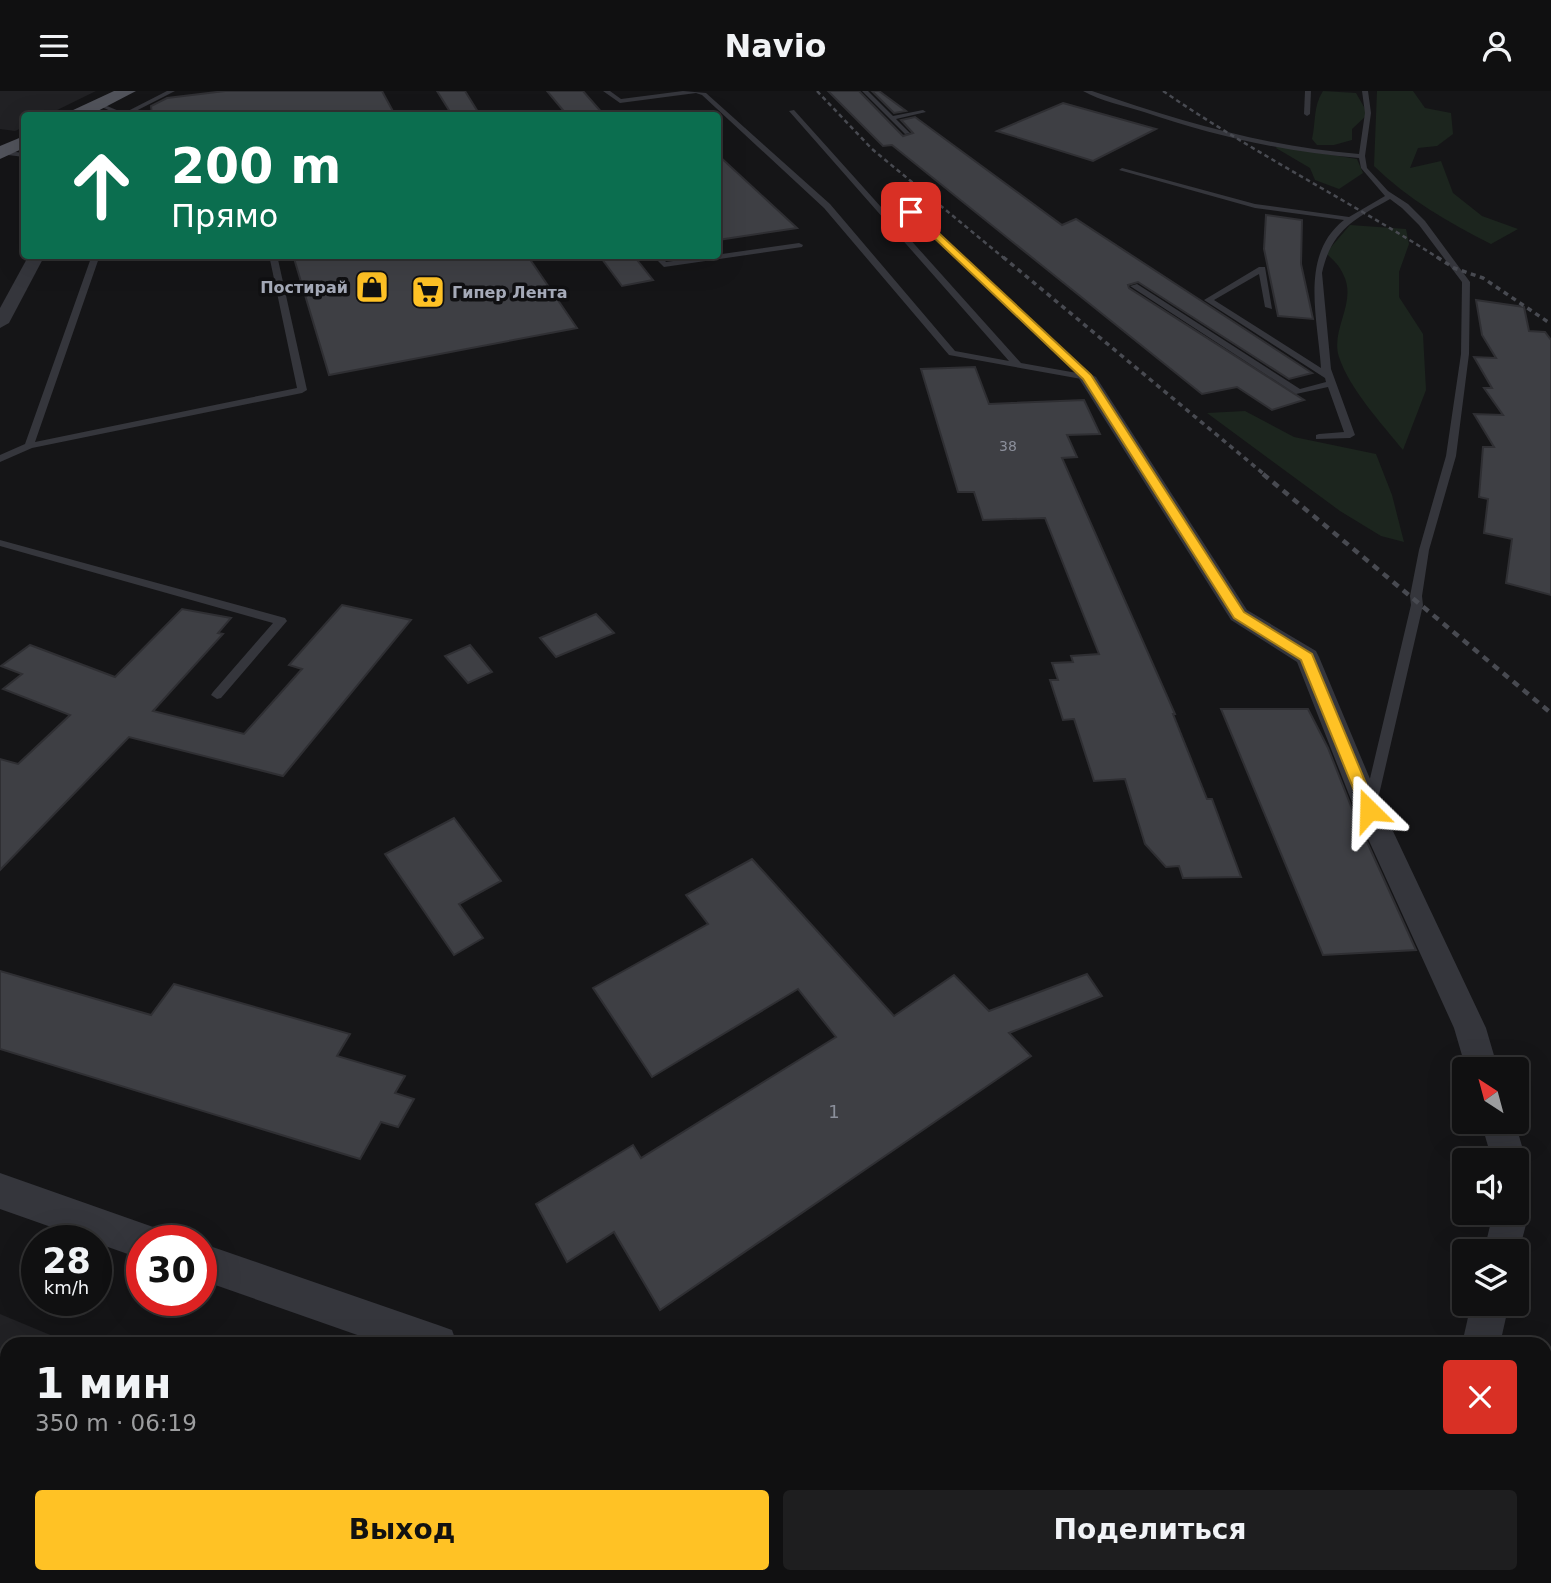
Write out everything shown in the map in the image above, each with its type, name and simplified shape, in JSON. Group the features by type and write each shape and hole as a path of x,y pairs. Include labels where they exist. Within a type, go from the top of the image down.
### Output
{"main road":[{"path":"84,112 128,91"},
{"path":"1,152 21,142"}],"street":[{"path":"2,317 35,259"},
{"path":"1087,377 1239,615 1307,657 1369,810 1470,1028 1478,1057"},
{"path":"0,1191 126,1235"},
{"path":"217,1267 418,1337"},
{"path":"1483,1337 1487,1316"}],"lane":[{"path":"130,112 172,91"},
{"path":"606,91 621,101 697,91 704,94 827,206 952,353 1087,377"},
{"path":"865,91 907,133"},
{"path":"1086,91 1194,128 1330,155 1362,156"},
{"path":"1307,114 1308,91"},
{"path":"1365,91 1368,113 1362,156 1364,168 1390,196 1422,223 1466,282 1465,353 1451,456 1424,550 1416,596 1417,605 1369,810"},
{"path":"100,105 117,112"},
{"path":"792,111 1018,365"},
{"path":"891,118 923,112"},
{"path":"1,152 21,155"},
{"path":"1122,170 1255,206 1351,219"},
{"path":"1320,437 1350,435 1326,369 1320,259 1337,228 1390,196"},
{"path":"911,212 1087,377"},
{"path":"721,257 799,245"},
{"path":"29,446 95,259"},
{"path":"0,459 29,446 302,390 274,259"},
{"path":"659,259 664,265 704,259"},
{"path":"1269,307 1262,269 1208,300 1330,380"},
{"path":"1134,286 1299,392 1330,380"},
{"path":"0,543 281,621 217,695"}],"shaded area":[{"path":"0,91 96,91 53,112 21,112 21,128 15,131 0,129"},
{"path":"1323,91 1356,93 1368,114 1352,129 1352,140 1334,145 1317,145 1312,139 1316,108"},
{"path":"1377,91 1413,91 1425,108 1451,113 1453,134 1437,146 1418,148 1410,168 1441,161 1453,193 1482,216 1518,229 1491,244 1430,210 1374,166"},
{"path":"1277,146 1357,159 1363,173 1339,189 1315,180 1310,168 1276,148"},
{"path":"1350,225 1406,229 1409,244 1399,272 1399,297 1423,334 1426,390 1403,450 1358,393 1339,357 1338,336 1346,305 1347,284 1340,268 1326,253"},
{"path":"1245,411 1294,437 1376,454 1392,495 1404,542 1381,536 1340,511 1207,413"},
{"path":"0,1314 55,1337 0,1337"}],"building":[{"path":"225,91 382,91 393,112 152,112 151,106 167,98"},
{"path":"437,91 465,91 478,112 450,112"},
{"path":"547,91 583,91 601,112 564,112"},
{"path":"828,91 859,91 903,136 913,133 901,120 915,117 1062,225 1076,219 1312,373 1289,379 1138,282 1128,285 1304,400 1272,410 1237,387 1202,394 892,145 883,146"},
{"path":"872,91 879,91 906,111 894,113"},
{"path":"1063,103 1156,129 1093,161 997,131"},
{"path":"721,158 797,228 721,240"},
{"path":"1266,215 1302,220 1301,264 1313,319 1278,316 1264,249"},
{"name":"Гипер Лента","path":"294,259 530,259 577,328 329,375"},
{"path":"602,259 636,259 653,280 622,286"},
{"path":"1476,300 1524,307 1529,331 1545,332 1551,340 1551,595 1506,583 1512,539 1484,533 1488,499 1479,497 1483,447 1494,447 1474,414 1503,415 1484,388 1492,388 1474,357 1496,358 1482,335"},
{"path":"975,367 989,404 1084,400 1100,434 1067,435 1077,457 1062,458 1175,714 1207,799 1212,799 1241,877 1183,878 1179,866 1166,867 1145,844 1125,779 1094,781 1074,719 1063,720 1050,680 1058,680 1052,663 1073,662 1071,656 1099,654 1045,518 983,520 974,492 958,492 921,369"},
{"path":"342,605 411,620 283,776 129,737 0,870 0,759 18,764 70,715 3,689 22,674 1,666 30,645 115,677 182,609 231,618 218,633 223,634 153,711 244,734 302,669 289,665"},
{"path":"596,614 614,633 556,657 540,638"},
{"path":"470,645 492,672 468,683 445,656"},
{"path":"1221,709 1308,709 1328,748 1353,811 1416,950 1323,955"},
{"path":"454,818 501,881 459,904 483,938 454,955 385,854"},
{"path":"752,859 894,1016 954,975 989,1011 1087,974 1102,996 1009,1033 1031,1056 660,1310 614,1232 567,1262 536,1204 633,1145 641,1158 836,1037 798,989 652,1077 593,988 708,924 686,895"},
{"path":"0,971 151,1015 174,984 350,1034 337,1056 405,1076 395,1093 414,1099 398,1127 381,1122 360,1159 0,1049"}],"railway":[{"path":"817,91 872,149 1005,259"},
{"path":"1163,91 1231,135 1440,259"},
{"path":"1003,257 1265,475"},
{"path":"1437,257 1454,268 1483,278 1551,324"},
{"path":"1263,474 1551,713"}],"place":[{"name":"Постирай","path":"372,287"},
{"name":"Гипер Лента","path":"428,292"}],"route":[{"path":"911,212 1087,377 1239,615 1307,657 1369,810"}]}
